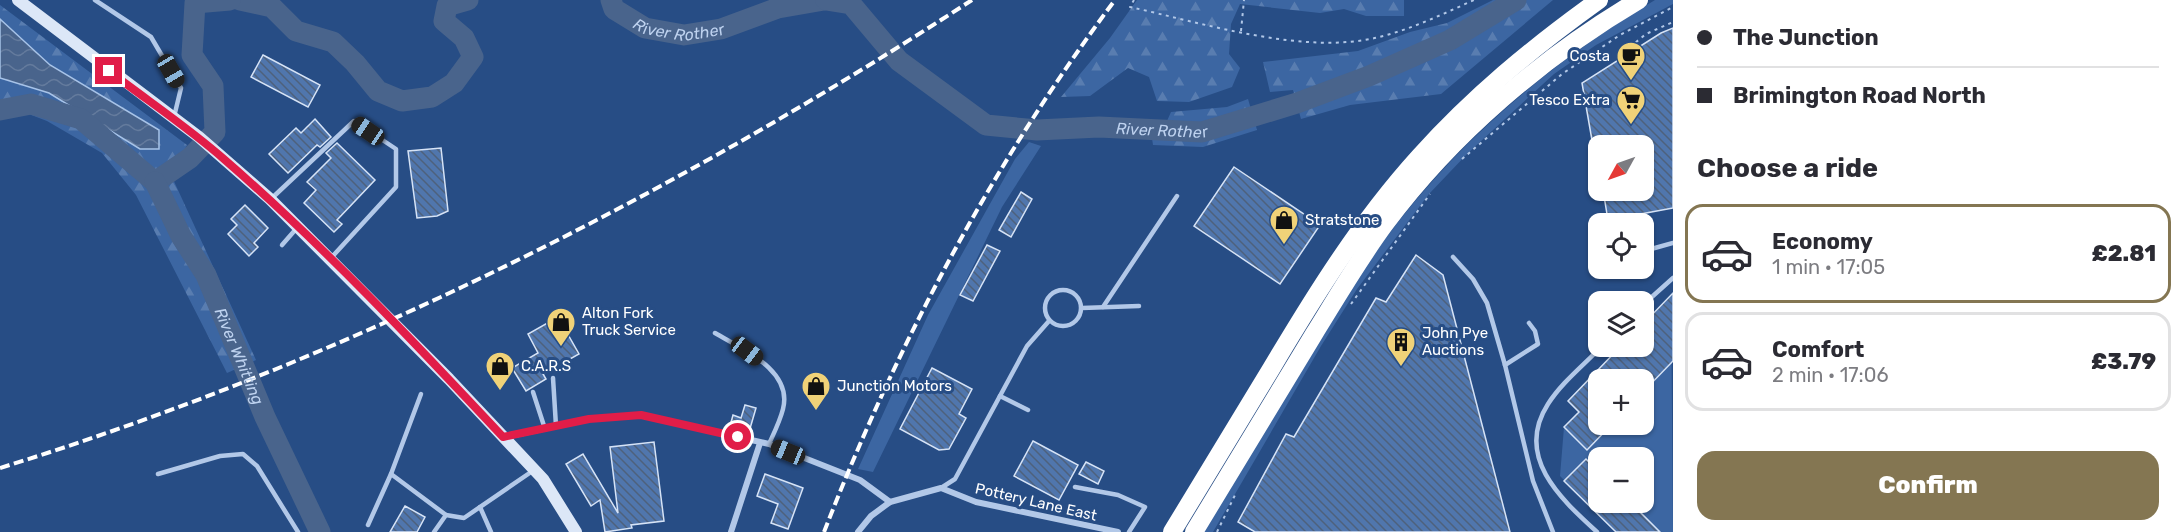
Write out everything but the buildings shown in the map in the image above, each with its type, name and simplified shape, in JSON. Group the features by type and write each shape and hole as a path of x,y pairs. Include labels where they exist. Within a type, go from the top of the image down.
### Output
{"highway":[{"path":"1172,532 1328,276 1377,209 1418,158 1497,80 1536,45 1599,0"},
{"path":"1194,532 1350,276 1386,223 1445,154 1486,114 1547,63 1639,0"}],"main road":[{"path":"21,2 199,137 331,258 534,470 576,532"}],"street":[{"path":"503,437 589,419 641,415 769,444 860,480 891,502"},
{"path":"731,532 760,443"},
{"path":"858,532 871,516 891,502 941,488"},
{"name":"Pottery Lane East","path":"941,488 976,502 1118,532"}],"lane":[{"path":"95,0 151,37 181,88 174,119"},
{"path":"270,200 354,121 396,149 396,187 331,258"},
{"path":"1103,307 1177,196"},
{"path":"282,245 297,226"},
{"path":"1654,248 1673,243"},
{"path":"1453,257 1473,279 1487,303 1505,365 1533,481 1553,532"},
{"path":"1654,295 1673,278"},
{"path":"1066,290 1078,298 1082,308 1080,316 1071,325 1062,327 1050,321 1045,303 1053,292 1066,290"},
{"path":"1082,308 1139,306"},
{"path":"941,488 955,479 1028,346 1050,321"},
{"path":"1505,365 1538,344 1535,331 1529,323"},
{"path":"715,333 770,368 783,387 784,407 769,444"},
{"path":"1592,357 1548,404 1541,419 1538,454 1551,485 1597,532"},
{"path":"553,378 556,426"},
{"path":"533,392 545,429"},
{"path":"368,525 391,474 422,394"},
{"path":"1000,396 1028,410"},
{"path":"158,474 220,456 243,454 257,466 298,532"},
{"path":"391,474 446,515 464,518 534,470"},
{"path":"1076,487 1118,495 1144,507 1129,532"},
{"path":"480,507 490,532"},
{"path":"434,532 446,515"}],"path":[{"path":"1134,0 1130,7 1280,39 1333,43 1378,37 1474,0"},
{"path":"1241,31 1244,0"},
{"path":"1459,161 1562,74 1620,35 1673,8"},
{"path":"1630,47 1646,34 1673,22"},
{"path":"1348,309 1436,186"},
{"path":"1216,532 1238,489"}],"green space":[{"path":"1137,0 1404,0 1404,16 1366,16 1344,9 1320,13 1240,4 1231,24 1229,54 1240,68 1232,87 1189,102 1157,101 1149,77 1128,68 1090,96 1061,97 1110,38"},
{"path":"1493,0 1553,0 1441,94 1350,105 1301,119 1293,90 1270,92 1263,62 1358,51 1410,32 1447,23"},
{"path":"1655,0 1673,0 1673,4 1596,45 1554,74 1468,153 1429,194 1357,289 1321,346 1213,532 1203,532 1356,281 1413,203 1443,169 1508,106 1579,50"},
{"path":"0,5 187,145 172,177 256,360 227,373 136,195 102,153 47,121 0,103"},
{"path":"1248,99 1257,130 1203,147 1153,145 1150,124 1167,121 1171,112 1227,107"},
{"path":"1029,142 1041,146 1002,207 873,472 858,469 928,315 1015,159"},
{"path":"1671,295 1673,532 1616,532 1597,513 1654,513 1654,447 1588,447 1588,504 1560,476 1564,427 1579,412 1568,401 1588,381 1588,435 1654,435 1654,369 1599,369 1611,357 1654,357 1654,313"}],"water":[{"path":"0,19 50,65 159,130 159,149 140,149 49,93 0,78"}],"waterway":[{"name":"River Rother","path":"0,110 31,104 81,119 155,182 190,158 215,132 213,86 192,55 195,3 230,0"},
{"name":"River Rother","path":"240,0 272,7 296,31 333,42 355,63 378,91 402,101 432,97 454,83 473,57 464,38 444,21 447,6 468,0"},
{"name":"River Rother","path":"611,0 614,9 645,28 684,35 721,29 778,8 824,0"},
{"name":"River Rother","path":"826,0 851,4 899,61 986,125 1037,130 1099,127 1202,132 1297,103 1369,76 1450,40 1516,0"},
{"name":"River Whitting","path":"155,182 181,236 206,275 265,417 320,532"}],"railway":[{"path":"0,468 129,425 255,377 380,325 502,268 623,206 741,141 972,0"},
{"path":"824,532 884,392 916,323 952,256 1028,125 1115,0"}],"place":[{"name":"Costa","path":"1631,82"},
{"name":"Tesco Extra","path":"1631,126"},
{"name":"Stratstone","path":"1284,246"},
{"name":"Alton Fork Truck Service","path":"561,348"},
{"name":"John Pye Auctions","path":"1401,368"},
{"name":"C.A.R.S","path":"500,392"},
{"name":"Junction Motors","path":"816,412"}],"route":[{"path":"109,71 199,137 270,200 341,269 503,437 589,419 641,415 738,437"}]}
